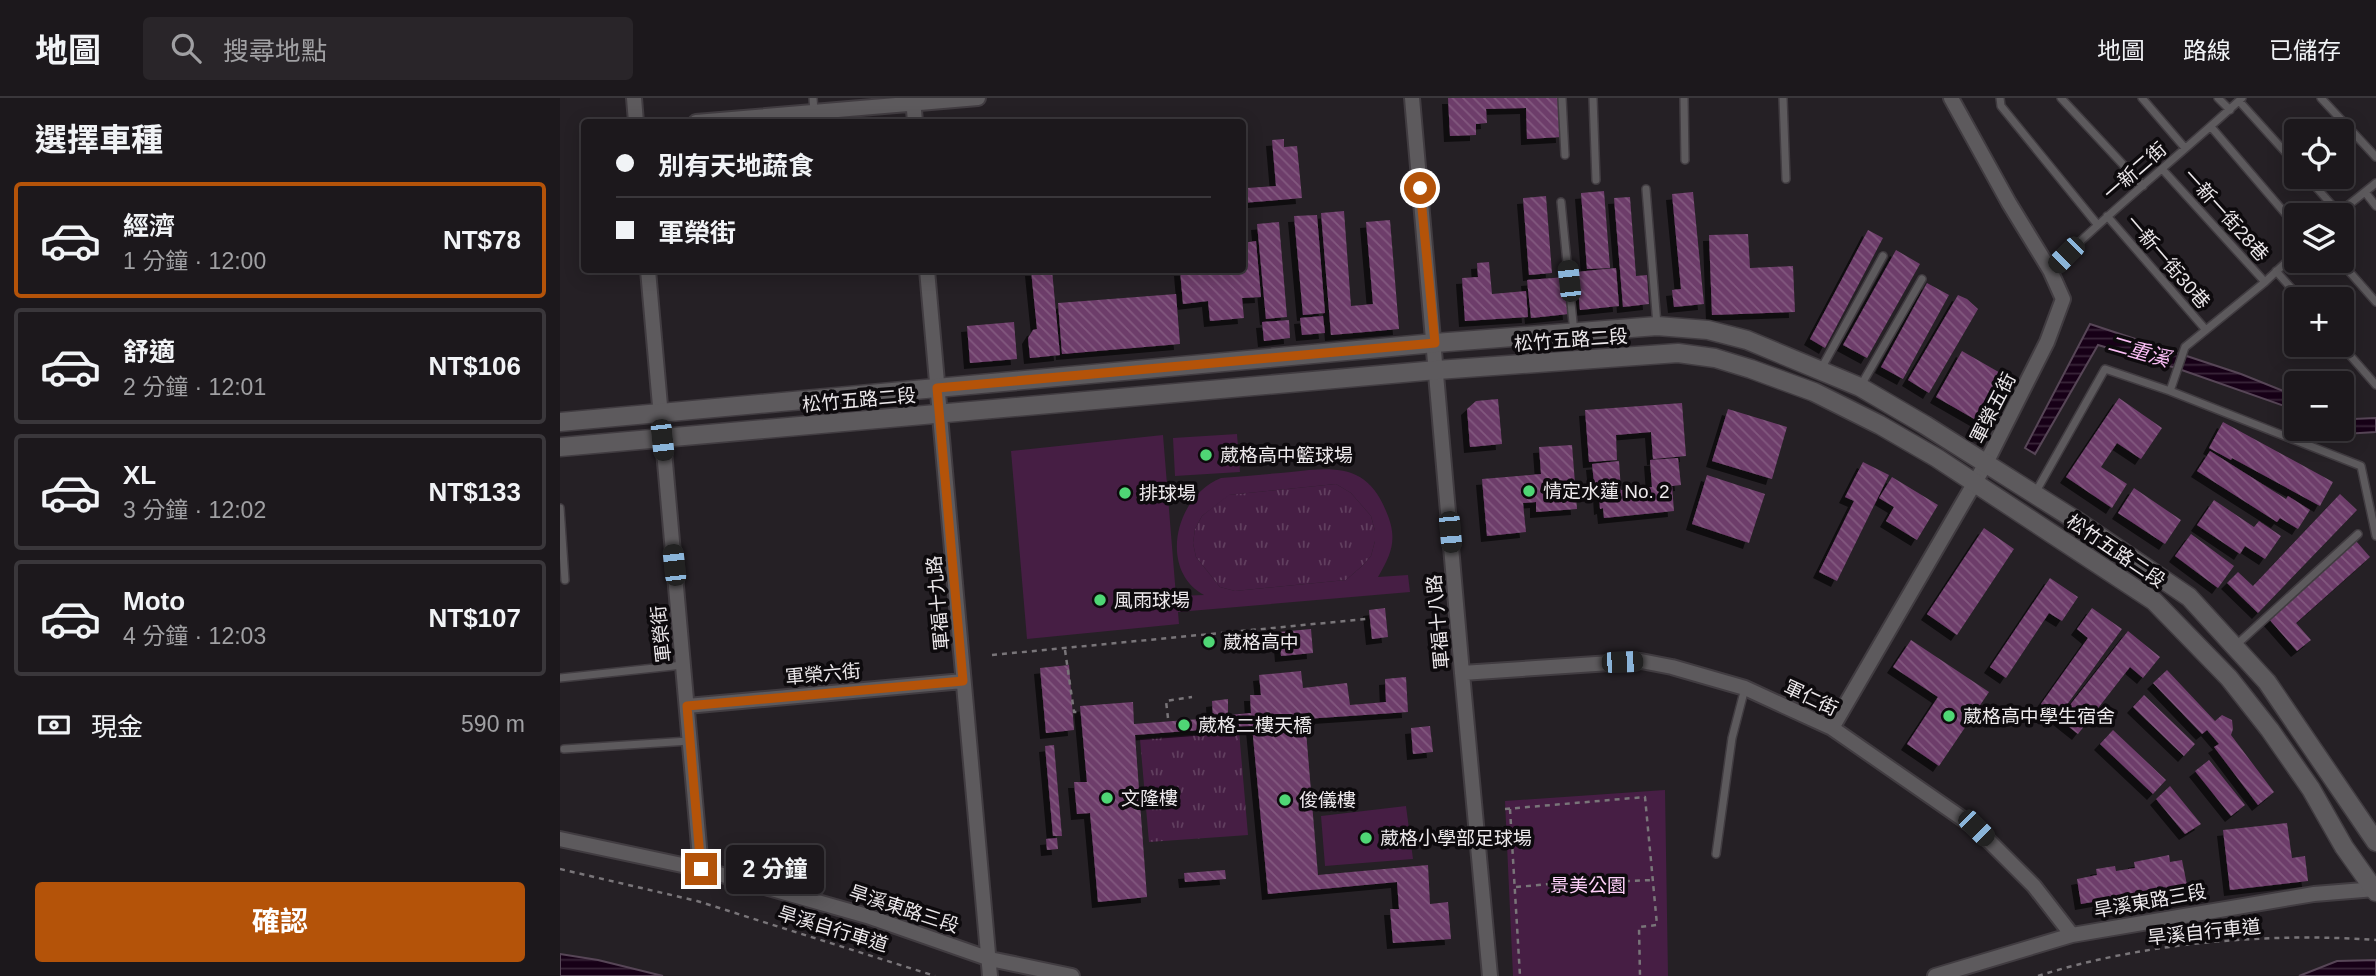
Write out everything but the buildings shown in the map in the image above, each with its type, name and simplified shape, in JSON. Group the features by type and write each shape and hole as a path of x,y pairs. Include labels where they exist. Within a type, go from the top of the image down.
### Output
{"street":[{"path":"634,98 636,119"},
{"path":"717,119 814,105 978,98"},
{"name":"軍福十八路","path":"1412,98 1490,976"},
{"name":"軍榮五街","path":"1832,728 1976,483 2056,323 2063,299 2050,270 2009,203 1951,98"},
{"path":"914,101 915,119"},
{"name":"軍榮街","path":"648,273 701,869"},
{"name":"軍福十九路","path":"927,273 990,976"},
{"name":"松竹五路二段","path":"560,422 1435,343 1657,326 1708,330 1747,340 1860,387 2077,522 2189,597 2267,682 2376,842"},
{"name":"松竹五路二段","path":"560,447 1437,370 1678,354 1715,358 1814,392 1903,438 2154,601 2229,678 2270,730 2311,789 2344,847 2376,889"},
{"name":"軍仁街","path":"1462,673 1641,661 1745,688 1832,728 1976,828 2034,886 2071,934"},
{"name":"軍榮六街","path":"687,706 963,681"},
{"name":"旱溪東路三段","path":"560,839 701,869 821,902 990,959 1072,976"},
{"name":"旱溪東路三段","path":"1935,976 2071,934 2250,904 2333,892 2376,889"}],"lane":[{"path":"1562,98 1565,155"},
{"path":"1593,98 1596,180"},
{"path":"1684,98 1685,160"},
{"path":"1783,98 1786,179"},
{"path":"2061,98 2143,186"},
{"path":"2142,98 2185,148"},
{"path":"2218,98 2230,110"},
{"path":"2321,98 2376,157"},
{"path":"2241,99 2284,150"},
{"name":"一新二街","path":"2050,270 2096,224 2163,170 2241,99"},
{"path":"2000,102 2096,224"},
{"path":"2211,128 2284,212"},
{"name":"一新一街28巷","path":"2163,170 2265,282"},
{"path":"2352,203 2376,183"},
{"path":"1646,189 1657,326"},
{"path":"2317,189 2329,203"},
{"path":"2365,192 2376,206"},
{"path":"1561,202 1574,334"},
{"name":"一新一街30巷","path":"2107,216 2206,330"},
{"path":"1820,369 1883,257"},
{"path":"2170,391 2185,347 2284,264"},
{"path":"2276,271 2290,287"},
{"path":"2351,273 2376,302"},
{"path":"1860,387 1922,279"},
{"path":"2352,357 2376,385"},
{"path":"2034,496 2105,369 2170,391 2361,466 2376,536"},
{"path":"560,508 565,580"},
{"path":"2234,647 2358,534"},
{"path":"560,678 684,665"},
{"path":"1716,854 1732,738 1745,688"},
{"path":"564,749 690,741"}],"path":[{"path":"992,655 1366,619"},
{"path":"1065,650 1074,712 1081,712"},
{"path":"1168,718 1166,702 1192,697"},
{"path":"1505,809 1646,797 1657,925 1639,927 1640,976"},
{"path":"1510,809 1520,976"},
{"name":"旱溪自行車道","path":"560,869 696,901 935,976"},
{"path":"1565,884 1653,880"},
{"path":"1516,887 1550,884"},
{"name":"旱溪自行車道","path":"2038,976 2067,967 2166,947 2330,936 2376,940"}],"green space":[{"name":"葳格高中籃球場","path":"1237,434 1240,472 1175,476 1173,438"},
{"path":"1163,435 1176,596 1204,595 1190,584 1181,569 1177,552 1183,516 1192,500 1205,487 1221,478 1322,469 1348,472 1369,484 1390,521 1392,545 1378,577 1408,575 1410,592 1178,612 1179,624 1027,639 1011,451","holes":["1336,484 1351,493 1371,516 1375,541 1371,556 1346,580 1235,591 1220,587 1196,557 1193,543 1195,529 1202,516 1229,495"]},
{"path":"1336,484 1351,493 1371,516 1375,531 1371,556 1346,580 1235,591 1220,587 1196,557 1193,543 1195,529 1202,516 1228,495"},
{"path":"1239,731 1248,835 1149,842 1140,739"},
{"name":"景美公園","path":"1665,790 1668,976 1513,976 1505,801"},
{"name":"葳格小學部足球場","path":"1406,806 1413,859 1325,866 1321,816"}],"water":[{"name":"二重溪","path":"2090,324 2241,374 2284,391 2284,406 2176,368 2098,345 2035,454 2025,448"},
{"path":"2376,418 2376,432 2354,433 2354,419"},
{"path":"560,954 598,960 663,976 560,976"},
{"path":"2376,960 2376,976 2299,976 2337,961"}],"place":[{"name":"葳格高中籃球場","path":"1206,455"},
{"name":"情定水蓮 No. 2","path":"1529,491"},
{"name":"排球場","path":"1125,493"},
{"name":"風雨球場","path":"1100,600"},
{"name":"葳格高中","path":"1209,642"},
{"name":"葳格高中學生宿舍","path":"1949,716"},
{"name":"葳格二樓天橋","path":"1184,725"},
{"name":"文隆樓","path":"1107,798"},
{"name":"俊儀樓","path":"1285,800"},
{"name":"葳格小學部足球場","path":"1366,838"}],"route":[{"path":"701,869 687,706 963,681 937,388 1435,343 1420,188"}]}
